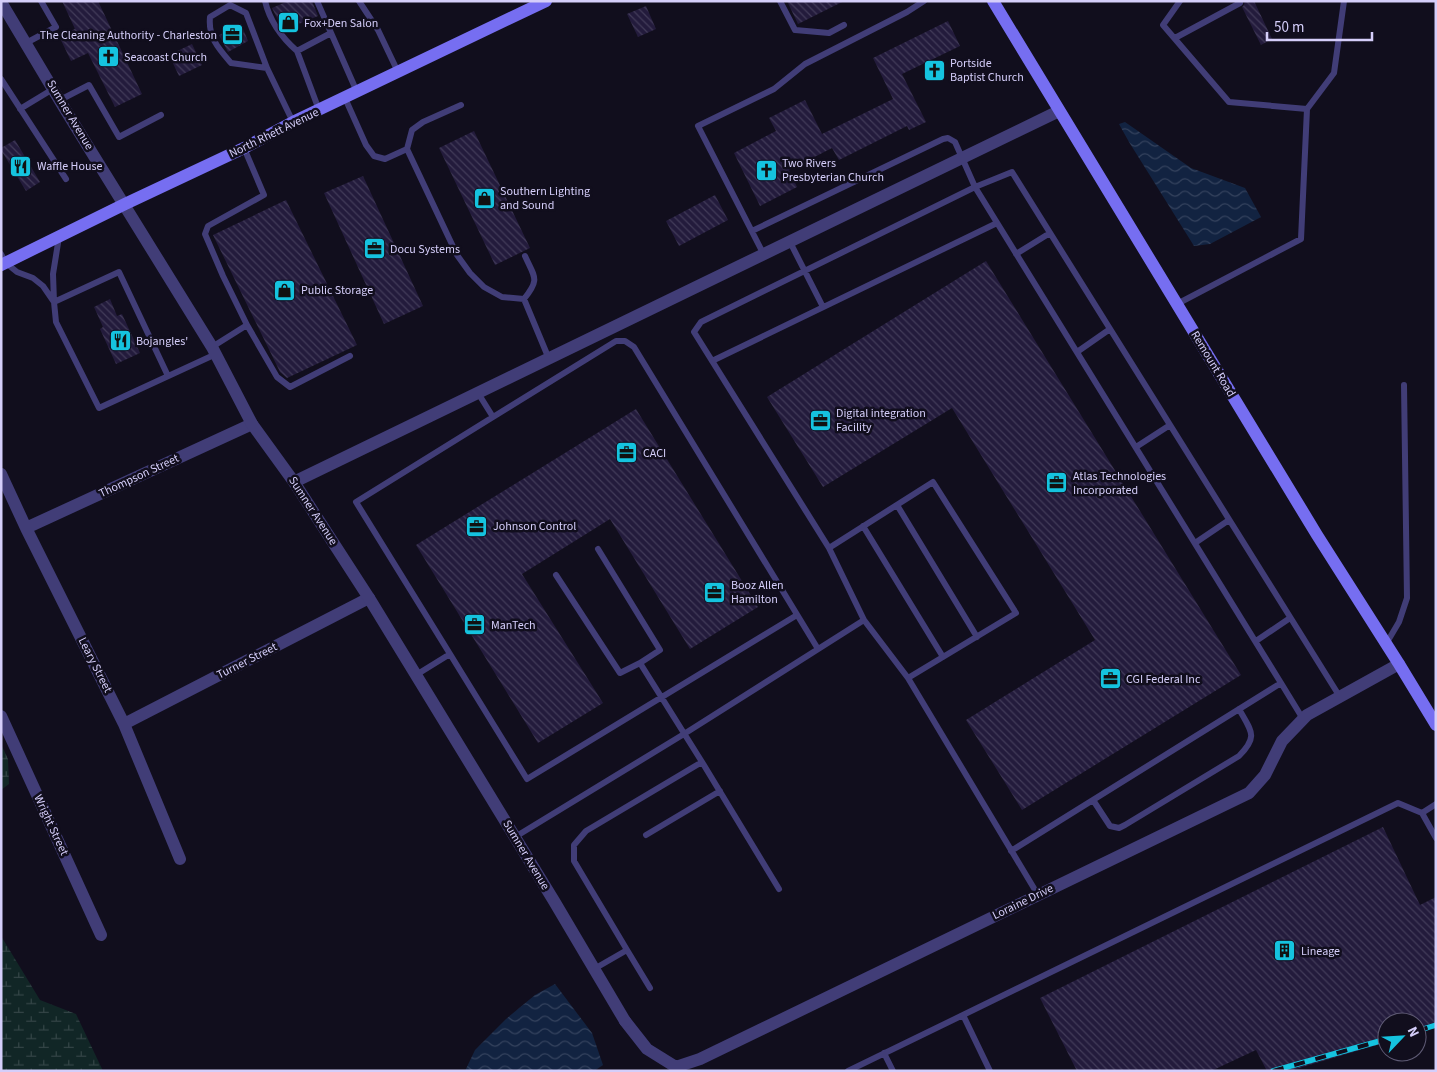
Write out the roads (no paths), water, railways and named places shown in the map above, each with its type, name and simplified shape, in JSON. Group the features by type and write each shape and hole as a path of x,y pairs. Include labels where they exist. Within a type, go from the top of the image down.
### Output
{"main road":[{"name":"North Rhett Avenue","path":"3,261 59,237 546,1"},
{"name":"Remount Road","path":"992,1 1312,527 1436,725"}],"street":[{"name":"Sumner Avenue","path":"4,10 214,351 252,424 294,482 369,598 625,1021"},
{"path":"294,482 1059,111"},
{"name":"Thompson Street","path":"26,528 252,424"},
{"name":"Leary Street","path":"1,474 124,724 180,860"},
{"name":"Turner Street","path":"124,724 369,598"},
{"name":"Loraine Drive","path":"625,1021 648,1049 676,1067 700,1059 1249,793 1264,775 1282,741 1306,715 1399,664"},
{"name":"Wright Street","path":"1,716 101,935"}],"lane":[{"path":"26,44 56,27 42,1"},
{"path":"265,1 267,11 274,25 285,40 297,51 319,110"},
{"path":"317,1 357,92"},
{"path":"359,1 378,30 398,72"},
{"path":"780,1 795,30 829,33 844,25"},
{"path":"764,255 698,126 774,89 805,64 907,12 924,1"},
{"path":"1180,1 1163,25 1230,102 1307,109"},
{"path":"1177,304 1301,239 1307,109 1334,73 1344,1"},
{"path":"1175,38 1240,3"},
{"path":"267,68 231,63 215,45 209,26 210,16 230,5 246,13 267,68 293,122"},
{"path":"297,51 331,33"},
{"path":"1,79 66,180"},
{"path":"20,109 57,94 89,85 119,137 161,115"},
{"path":"345,98 366,145 374,156 385,159 407,149"},
{"path":"461,105 423,122 412,130 407,149 457,255 470,274 484,287 502,297 524,299"},
{"path":"752,231 943,139 948,138 955,142 975,187 1303,719"},
{"path":"244,148 264,195 208,226 205,234 247,325 277,377 290,387 350,356"},
{"path":"1038,895 908,678 864,620 829,548 694,332 701,322 975,187 1012,172 1340,697"},
{"path":"712,361 997,223"},
{"path":"1016,254 1050,233"},
{"path":"59,237 53,274 56,322 99,408 168,376 214,351 247,325"},
{"path":"790,242 822,307"},
{"path":"524,299 533,287 535,277 525,256"},
{"path":"3,261 16,272 33,278 43,286 54,302"},
{"path":"54,302 119,272 168,376"},
{"path":"524,299 549,359"},
{"path":"1077,352 1110,329"},
{"path":"797,615 528,779 356,502 616,341 625,341 634,347 818,649"},
{"path":"1386,644 1399,622 1407,598 1404,385"},
{"path":"478,393 493,418"},
{"path":"1136,447 1170,424"},
{"path":"829,548 932,482 1016,613 908,678"},
{"path":"897,504 977,637"},
{"path":"1195,543 1230,520"},
{"path":"863,526 944,657"},
{"path":"556,575 620,673 640,663 660,650 598,549"},
{"path":"1256,641 1290,618"},
{"path":"515,837 684,734 864,620"},
{"path":"416,675 450,654"},
{"path":"640,663 779,889"},
{"path":"1011,851 1281,683"},
{"path":"1093,800 1110,826 1119,828 1239,756 1252,740 1251,733 1239,709"},
{"path":"650,988 574,861 574,844 586,831 702,762"},
{"path":"646,835 720,791"},
{"path":"848,1071 1398,803 1422,813 1436,838"},
{"path":"1422,813 1436,804"},
{"path":"594,969 627,950"},
{"path":"963,1015 990,1071"},
{"path":"884,1053 893,1071"}],"water":[{"path":"1125,122 1191,168 1245,188 1261,217 1210,244 1194,246 1119,124"},
{"path":"555,984 592,1033 603,1065 594,1071 465,1071 475,1050 506,1019 535,995"}],"railway":[{"path":"1427,1028 1436,1025"},
{"path":"1273,1071 1377,1042"}],"place":[{"name":"Fox+Den Salon","path":"288,23"},
{"name":"The Cleaning Authority - Charleston","path":"233,35"},
{"name":"Seacoast Church","path":"108,57"},
{"name":"Portside Baptist Church","path":"934,70"},
{"name":"Waffle House","path":"21,166"},
{"name":"Two Rivers Presbyterian Church","path":"766,170"},
{"name":"Southern Lighting and Sound","path":"484,198"},
{"name":"Docu Systems","path":"374,249"},
{"name":"Public Storage","path":"285,290"},
{"name":"Bojangles'","path":"120,341"},
{"name":"Digital integration Facility","path":"820,420"},
{"name":"CACI","path":"627,453"},
{"name":"Atlas Technologies Incorporated","path":"1057,483"},
{"name":"Johnson Control","path":"477,526"},
{"name":"Booz Allen Hamilton","path":"715,592"},
{"name":"ManTech","path":"475,625"},
{"name":"CGI Federal Inc","path":"1110,679"},
{"name":"Lineage","path":"1285,951"}]}
